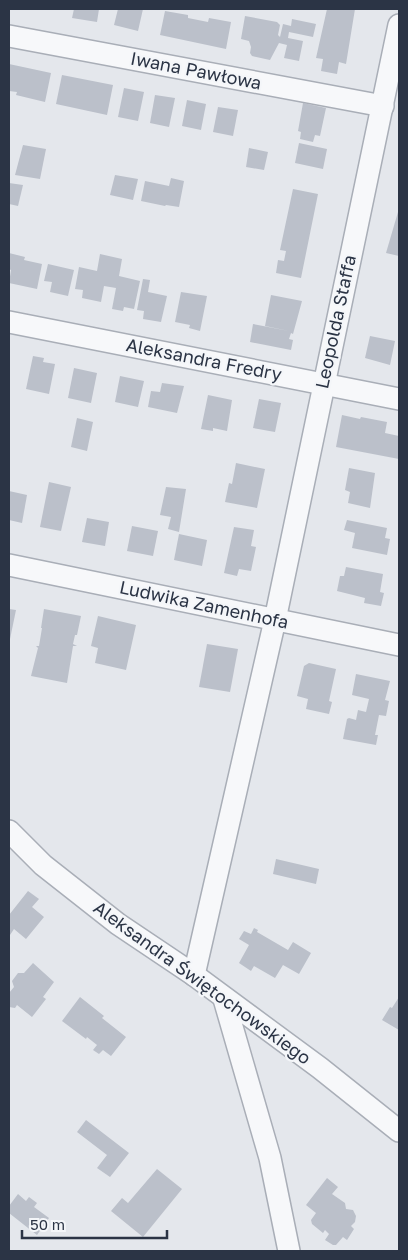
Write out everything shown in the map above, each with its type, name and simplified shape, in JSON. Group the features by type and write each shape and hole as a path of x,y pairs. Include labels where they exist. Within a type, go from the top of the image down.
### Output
{"street":[{"name":"Leopolda Staffa","path":"194,975 275,620 399,25"},
{"name":"Iwana Pawłowa","path":"9,36 383,106"},
{"name":"Aleksandra Fredry","path":"9,322 399,399"},
{"name":"Ludwika Zamenhofa","path":"9,565 399,645"},
{"name":"Aleksandra Świętochowskiego","path":"9,831 43,865 118,924 194,975 320,1068 399,1131"},
{"path":"224,999 270,1158 289,1251"}],"building":[{"path":"74,9 99,9 97,22 72,18"},
{"path":"118,9 143,9 138,31 114,25"},
{"path":"327,9 355,9 346,64 339,62 337,74 321,71 323,59 316,58"},
{"path":"165,11 188,15 188,18 208,22 209,18 231,22 226,49 160,35"},
{"path":"245,16 277,22 280,25 278,35 280,37 283,24 291,26 292,19 316,24 313,37 289,32 288,38 303,41 299,61 284,58 287,45 279,43 270,60 252,56 249,41 241,39"},
{"path":"9,64 51,73 45,102 16,95 17,92 9,91"},
{"path":"62,75 113,85 107,115 56,104"},
{"path":"124,88 144,92 138,121 118,117"},
{"path":"155,95 175,98 169,127 150,123"},
{"path":"187,100 206,104 201,130 182,126"},
{"path":"303,103 326,108 320,136 315,135 313,142 300,139 301,132 298,131"},
{"path":"218,107 238,110 233,136 213,132"},
{"path":"299,143 327,149 323,169 295,163"},
{"path":"23,145 46,149 40,179 15,175"},
{"path":"249,148 268,152 264,170 246,167"},
{"path":"115,175 138,179 133,200 110,195"},
{"path":"171,178 184,181 179,207 141,201 145,181 169,186"},
{"path":"9,183 23,185 18,206 9,204"},
{"path":"293,189 318,194 301,278 276,273 278,260 284,261 286,251 280,250"},
{"path":"399,212 399,256 386,253"},
{"path":"9,253 25,257 24,260 42,264 37,289 9,283 11,270 9,269"},
{"path":"100,254 122,259 119,276 140,281 134,309 124,307 123,311 112,309 116,288 104,286 101,302 82,298 83,290 75,289 79,267 97,271"},
{"path":"48,264 74,270 68,296 50,292 52,282 44,281"},
{"path":"143,279 150,280 148,292 167,296 161,322 143,319 144,311 137,310"},
{"path":"181,292 207,296 200,331 189,328 190,325 175,322"},
{"path":"271,295 302,301 293,334 291,333 289,339 293,340 291,350 250,342 253,324 289,331 265,326"},
{"path":"370,336 395,341 390,365 365,358"},
{"path":"33,356 44,358 43,362 55,364 49,394 26,389"},
{"path":"74,368 97,373 91,403 68,398"},
{"path":"120,376 144,381 138,407 115,402"},
{"path":"162,383 184,386 177,413 148,407 151,391 160,392"},
{"path":"208,395 232,400 227,431 213,428 213,431 201,429"},
{"path":"259,399 281,403 275,432 253,428"},
{"path":"342,415 387,422 385,433 399,436 399,459 336,447"},
{"path":"77,418 93,422 87,451 71,447"},
{"path":"236,463 265,469 257,508 225,502 229,483 232,484"},
{"path":"349,468 375,473 370,508 348,503 350,492 345,490"},
{"path":"49,482 71,487 61,531 40,527"},
{"path":"166,487 186,489 179,532 168,529 171,517 160,515"},
{"path":"9,491 27,495 22,523 9,520"},
{"path":"87,518 109,522 105,546 82,542"},
{"path":"347,520 387,528 385,538 390,539 387,555 352,548 355,533 344,530"},
{"path":"132,526 158,531 153,556 127,551"},
{"path":"234,527 254,530 251,546 256,547 251,571 239,569 237,576 224,573"},
{"path":"179,534 207,540 202,566 174,560"},
{"path":"346,567 383,574 380,592 384,593 381,606 364,603 365,598 337,591 340,576 344,576"},
{"path":"9,609 16,610 10,639 9,639"},
{"path":"44,609 81,616 73,644 77,646 73,646 67,683 31,676 38,648 36,646 39,646"},
{"path":"98,616 136,625 126,670 95,663 98,648 91,646"},
{"path":"207,644 238,649 230,692 199,687"},
{"path":"309,663 336,669 329,701 332,702 329,714 306,709 308,699 297,696 304,666"},
{"path":"356,674 390,681 385,700 389,701 386,716 379,715 375,735 378,735 376,745 343,739 347,719 356,720 358,710 366,712 369,699 352,695"},
{"path":"276,859 319,869 316,884 273,874"},
{"path":"28,891 39,899 32,907 44,917 26,939 14,929 9,934 9,915"},
{"path":"254,928 258,930 257,932 288,950 293,942 311,953 299,974 283,965 275,978 254,966 251,971 239,963 249,945 239,939 244,931 251,934"},
{"path":"33,963 54,982 43,997 46,999 32,1017 17,1005 15,1008 9,1007 9,993 14,987 12,981 18,973 24,973"},
{"path":"80,997 126,1037 111,1056 103,1050 99,1054 93,1050 97,1045 62,1021"},
{"path":"399,997 399,1030 382,1020"},
{"path":"86,1120 129,1153 110,1177 97,1168 107,1155 77,1132"},
{"path":"157,1169 182,1189 143,1237 111,1211 122,1198 128,1203"},
{"path":"327,1178 338,1187 332,1194 345,1203 346,1209 353,1210 356,1216 355,1222 351,1226 354,1229 347,1240 343,1237 336,1245 325,1240 329,1234 325,1230 323,1233 312,1224 311,1220 316,1213 306,1205"},
{"path":"18,1194 26,1201 29,1197 37,1203 34,1207 49,1218 37,1235 9,1213 9,1206"}]}
